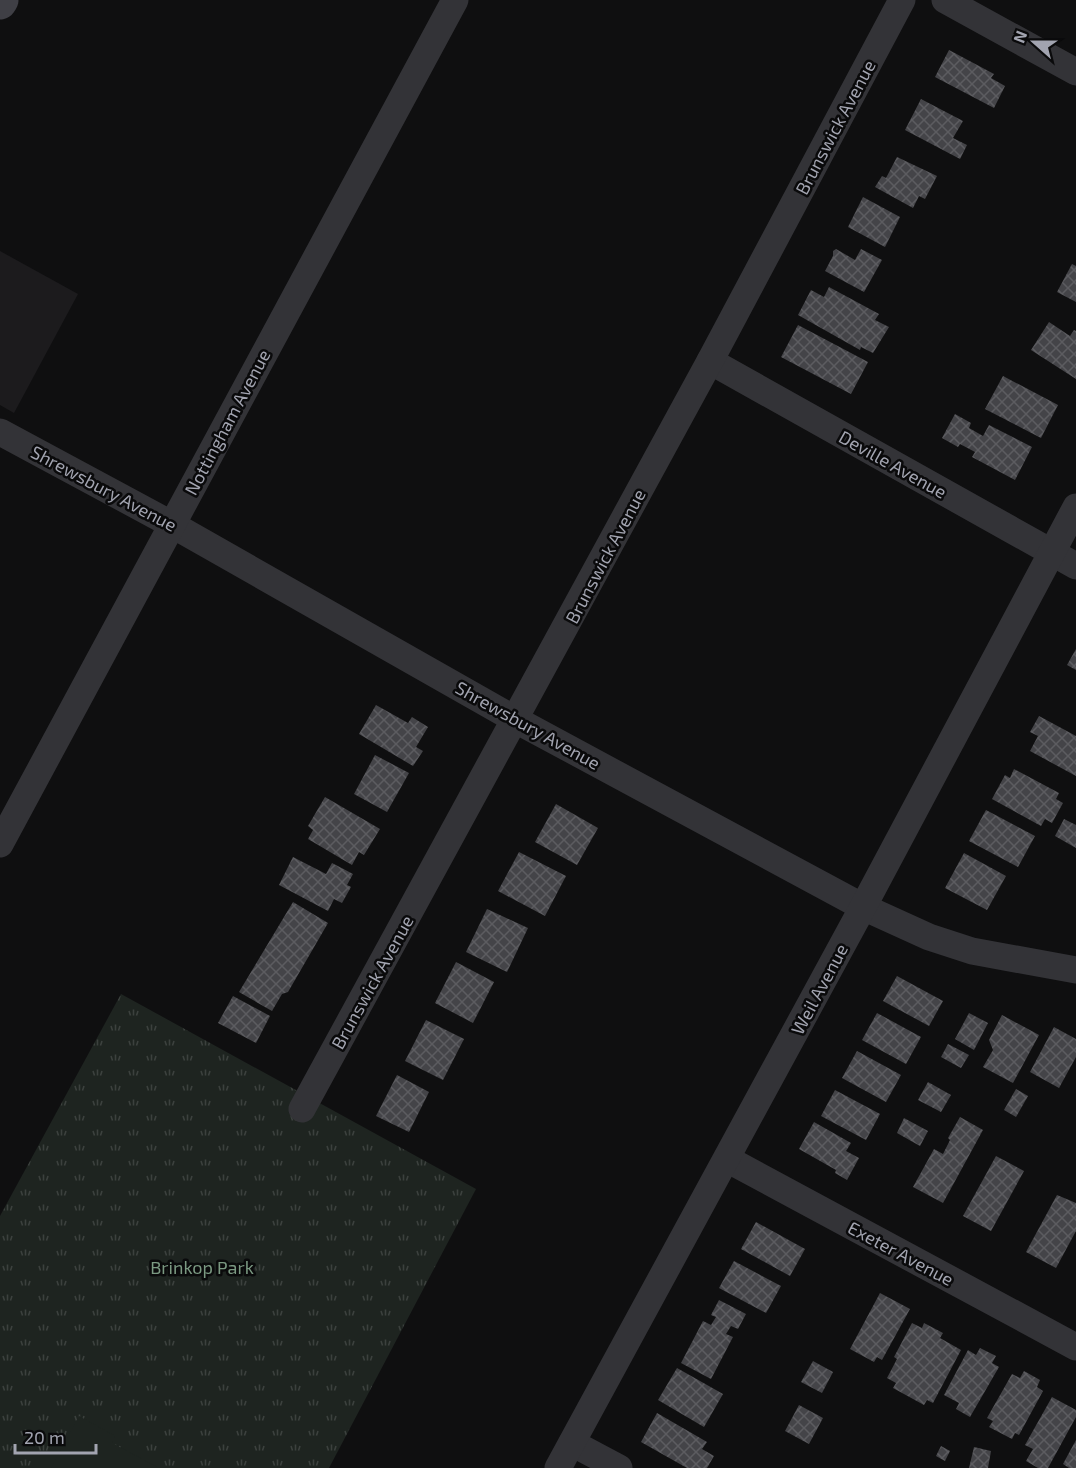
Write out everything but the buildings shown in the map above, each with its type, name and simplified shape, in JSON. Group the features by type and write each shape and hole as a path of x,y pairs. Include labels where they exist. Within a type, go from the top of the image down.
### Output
{"street":[{"name":"Nottingham Avenue","path":"0,844 455,0"},
{"name":"Brunswick Avenue","path":"302,1109 516,720 902,0"},
{"path":"945,0 1076,72"},
{"name":"Deville Avenue","path":"710,361 1076,566"},
{"name":"Shrewsbury Avenue","path":"0,432 171,524 516,720 863,907 929,937 972,951 1076,970"},
{"name":"Weil Avenue","path":"558,1468 863,907 1076,507"},
{"name":"Exeter Avenue","path":"727,1159 1076,1347"},
{"path":"572,1443 619,1468"}],"shaded area":[{"path":"0,251 78,294 14,413 0,405"}],"green space":[{"name":"Brinkop Park","path":"121,994 476,1189 329,1468 0,1468 0,1216"},
{"path":"79,1416 115,1436 112,1443 159,1468 51,1468"}]}
